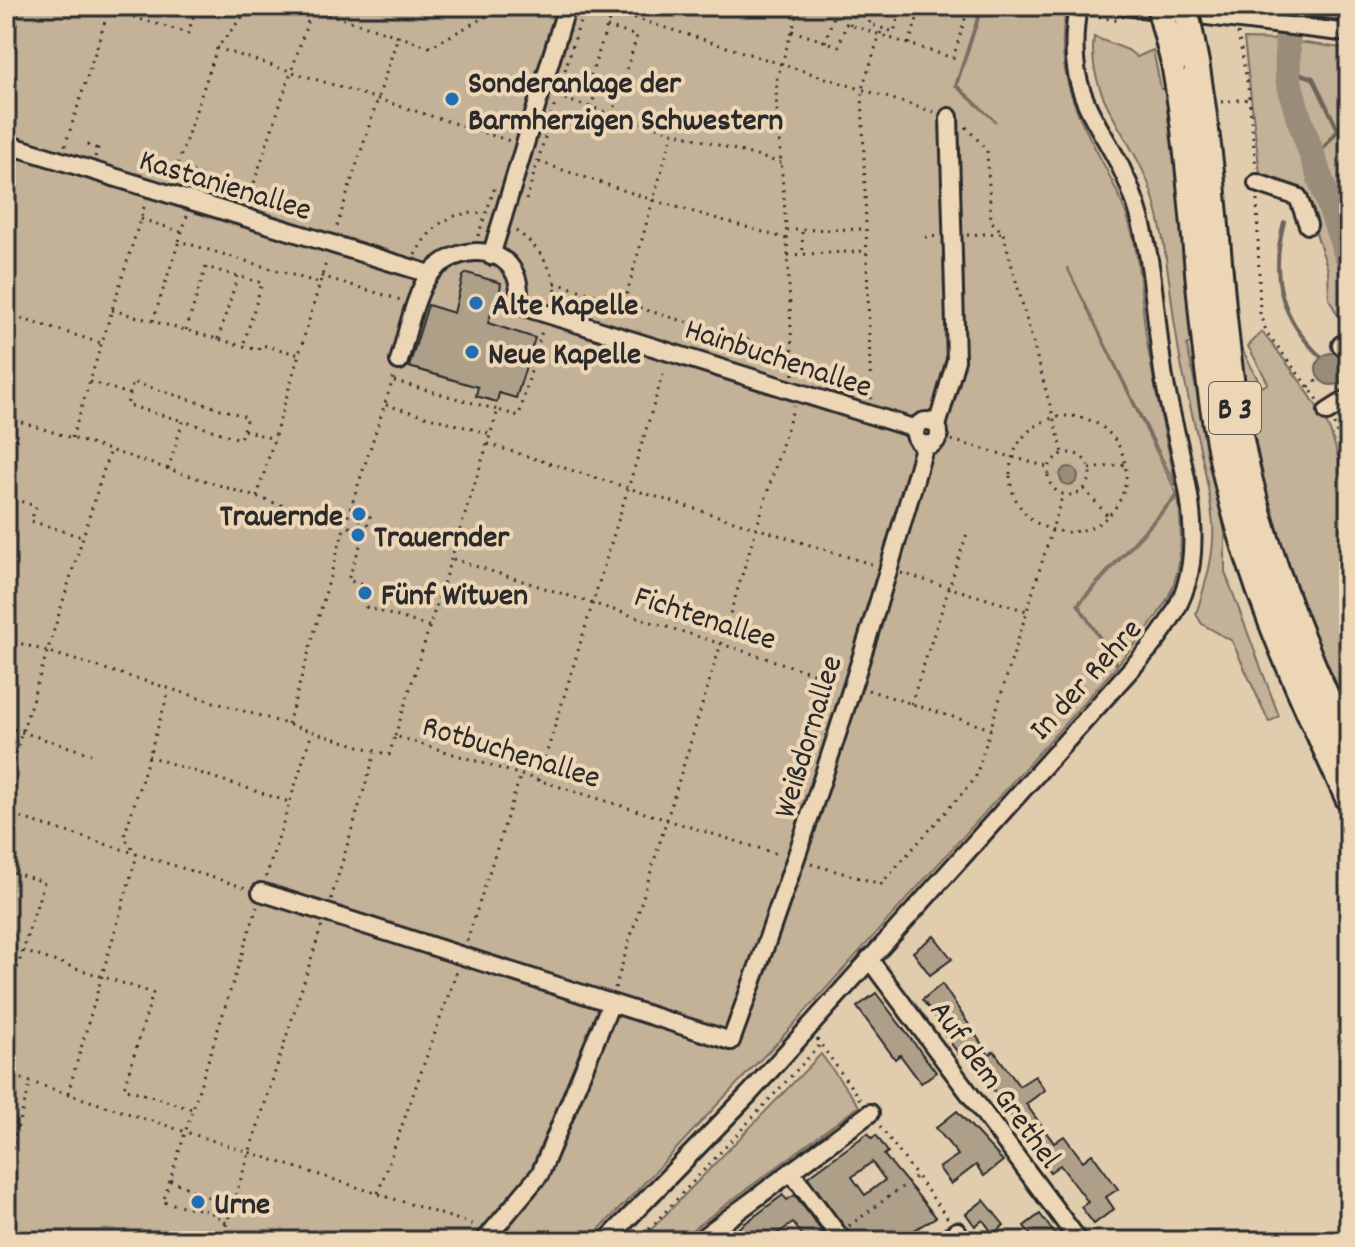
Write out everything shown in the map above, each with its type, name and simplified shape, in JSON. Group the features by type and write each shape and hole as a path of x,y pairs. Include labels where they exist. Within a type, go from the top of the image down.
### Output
{"highway":[{"name":"B 3","path":"1159,6 1186,65 1213,193 1228,366 1241,444 1266,536 1296,620 1349,748"},
{"name":"B 3","path":"1185,6 1189,163 1206,365 1220,451 1254,574 1275,632 1349,800"}],"street":[{"path":"399,361 430,274 457,255 473,251 491,256 567,6"},
{"path":"1124,6 1349,33"},
{"name":"In der Rehre","path":"606,1241 709,1136 1165,630 1187,584 1193,538 1191,505 1169,405 1145,242 1130,191 1083,101 1075,75 1072,48 1085,10"},
{"name":"Weißdornallee","path":"611,1003 731,1041 797,860 956,360 949,117"},
{"name":"Kastanienallee","path":"6,144 430,274"},
{"path":"1257,183 1298,197 1308,225"},
{"name":"Hainbuchenallee","path":"491,256 514,268 521,289 518,305 916,429 927,421 933,436"},
{"path":"1327,412 1349,398"},
{"path":"261,892 611,1003 540,1174 489,1236"},
{"name":"Auf dem Grethel","path":"869,959 1079,1241"},
{"path":"698,1241 870,1113"},
{"path":"791,1172 840,1238"}],"path":[{"path":"6,55 22,6"},
{"path":"95,6 188,33 197,6"},
{"path":"168,194 217,48 251,6"},
{"path":"177,167 251,192 313,7 430,47 505,6"},
{"path":"525,203 585,6"},
{"path":"596,6 782,64"},
{"path":"611,1003 759,528 795,402 787,230 776,97 782,64 800,6"},
{"path":"825,42 837,6"},
{"path":"850,25 856,6"},
{"path":"875,6 869,24 894,32 902,6"},
{"path":"909,44 921,6"},
{"path":"792,31 839,46 846,24 953,58 969,6"},
{"path":"61,161 109,8"},
{"path":"1085,10 1089,27"},
{"path":"591,108 596,91 587,88 612,11"},
{"path":"1237,20 1257,183 1260,315 1267,333 1333,422 1349,474"},
{"path":"607,27 637,36 612,114"},
{"path":"872,415 862,89 882,28"},
{"path":"257,497 297,354 398,36"},
{"path":"217,48 510,141"},
{"path":"557,97 781,163"},
{"path":"1219,102 1249,99"},
{"path":"624,304 673,132"},
{"path":"87,145 98,149"},
{"path":"538,162 787,239"},
{"path":"72,438 150,188"},
{"path":"153,321 192,201"},
{"path":"407,268 422,241 446,218 470,212 486,214"},
{"path":"141,219 182,232"},
{"path":"787,230 866,229"},
{"path":"393,381 519,416 547,315 556,297 555,283 536,249 516,231"},
{"path":"802,232 803,254"},
{"path":"179,241 319,283"},
{"path":"788,255 867,251"},
{"path":"186,330 206,267 238,275 262,283 243,346"},
{"path":"218,339 238,275"},
{"path":"321,276 417,305"},
{"path":"555,283 792,353"},
{"path":"112,310 258,350 262,345 297,354"},
{"path":"6,314 101,343"},
{"path":"538,781 670,351"},
{"path":"288,724 345,525 399,361"},
{"path":"1309,387 1321,377"},
{"path":"90,382 130,394"},
{"path":"133,382 247,417 244,430 240,439 127,405 130,394 133,382"},
{"path":"385,404 490,434"},
{"path":"395,736 498,410"},
{"path":"1067,415 1094,421 1106,429 1122,451 1126,464 1124,492 1109,516 1082,531 1052,531 1037,524 1017,502 1011,488 1012,457 1028,432 1039,423 1067,415"},
{"path":"6,417 356,529 362,513 370,517 348,580 371,588 366,607 431,627"},
{"path":"168,469 183,421"},
{"path":"244,430 274,439"},
{"path":"933,436 1048,467"},
{"path":"488,444 1027,611"},
{"path":"6,784 110,450"},
{"path":"1063,494 1048,481 1048,467 1057,456 1080,455 1090,469"},
{"path":"1090,469 1126,464"},
{"path":"1084,489 1090,469"},
{"path":"1084,489 1109,516"},
{"path":"1063,494 1084,489"},
{"path":"991,729 1063,494"},
{"path":"6,497 36,506 31,521 82,537"},
{"path":"911,704 968,530"},
{"name":"Fichtenallee","path":"453,559 991,729"},
{"name":"Rotbuchenallee","path":"6,639 389,755 395,736 881,884 975,779 991,729"},
{"path":"137,855 124,837 170,689"},
{"path":"6,727 91,754"},
{"path":"226,1223 209,1211 163,1202 312,732"},
{"path":"221,1241 375,751"},
{"path":"148,756 291,802"},
{"path":"378,1193 462,956 520,776"},
{"path":"6,813 261,892"},
{"path":"68,1093 137,855"},
{"path":"6,870 44,882 6,1005"},
{"path":"23,951 153,993 124,1088 192,1109"},
{"path":"816,1037 917,1176 950,1236"},
{"path":"638,1241 820,1045"},
{"path":"6,1074 378,1193 489,1236"},
{"path":"6,1166 31,1082"},
{"path":"840,1238 917,1176"},
{"path":"170,1180 213,1199 233,1198"},
{"path":"6,1205 12,1207 6,1225"}],"shaded area":[{"path":"6,6 981,6 955,86 996,122 957,85 983,6 1043,6 1065,16 1063,49 1067,79 1088,134 1115,186 1135,245 1147,342 1176,486 1067,267 1177,494 1077,604 1117,666 776,1044 587,1241 6,1241"},
{"path":"1094,37 1128,50 1137,57 1153,50 1161,89 1165,89 1180,174 1193,341 1187,345 1225,533 1225,572 1279,716 1269,722 1232,641 1202,624 1196,614 1212,548 1213,525 1207,484 1181,363 1158,214 1145,174 1104,99 1093,59"},
{"path":"1244,39 1283,40 1285,77 1294,113 1349,270 1349,336 1329,299 1328,270 1302,190 1260,174"},
{"path":"1291,41 1349,49 1349,247 1304,120 1293,68"},
{"path":"1262,332 1321,414 1331,433 1349,486 1349,724 1305,618 1253,442 1236,338 1262,387 1268,383 1248,346"},
{"path":"1332,353 1343,358 1348,369 1343,380 1332,385 1321,380 1316,369 1321,358"},
{"path":"1065,467 1073,467 1078,476 1076,483 1065,485 1060,480 1060,472"},
{"path":"1178,496 1180,549 1172,589 1152,624 1118,664 1079,605"},
{"path":"821,1054 859,1106 677,1241 640,1241"}],"building":[{"name":"Neue Kapelle","path":"467,273 501,283 499,299 496,298 488,323 535,338 516,398 499,393 497,402 476,396 478,387 409,367 428,305 454,313 463,276"},
{"path":"934,936 952,959 930,975 913,952"},
{"path":"942,984 989,1055 994,1051 1019,1086 1035,1076 1045,1090 1026,1104 1054,1143 1064,1136 1083,1161 1092,1154 1118,1189 1106,1197 1114,1209 1094,1224 1081,1207 1088,1202 1060,1165 1050,1172 965,1049 959,1054 944,1034 948,1032 922,1000"},
{"path":"876,993 936,1072 921,1083 900,1055 895,1059 857,1007"},
{"path":"957,1111 1003,1161 984,1176 976,1165 951,1184 939,1168 958,1155 936,1128"},
{"path":"868,1133 872,1138 876,1135 888,1152 884,1155 936,1217 896,1241 854,1241 808,1177","holes":["872,1162 885,1180 865,1195 852,1177"]},
{"path":"783,1195 787,1200 795,1195 823,1233 807,1241 793,1223 766,1241 721,1241"},
{"path":"984,1200 1004,1225 993,1234 983,1220 975,1226 966,1214"},
{"path":"1040,1214 1060,1241 1035,1241 1024,1226"}],"waterway":[{"path":"1287,6 1288,77 1297,112 1349,261"},
{"path":"1288,70 1313,78 1338,130 1313,161"},
{"path":"1284,222 1278,260 1282,295 1296,326 1320,356"},
{"path":"820,1241 830,1234"}],"tram line":[{"path":"1217,6 1349,21"}],"place":[{"name":"Sonderanlage der Barmherzigen Schwestern","path":"452,99"},
{"name":"Alte Kapelle","path":"476,303"},
{"name":"Neue Kapelle","path":"472,352"},
{"name":"Trauernde","path":"359,514"},
{"name":"Trauernder","path":"358,535"},
{"name":"Fünf Witwen","path":"365,593"},
{"name":"Urne","path":"198,1202"}]}
